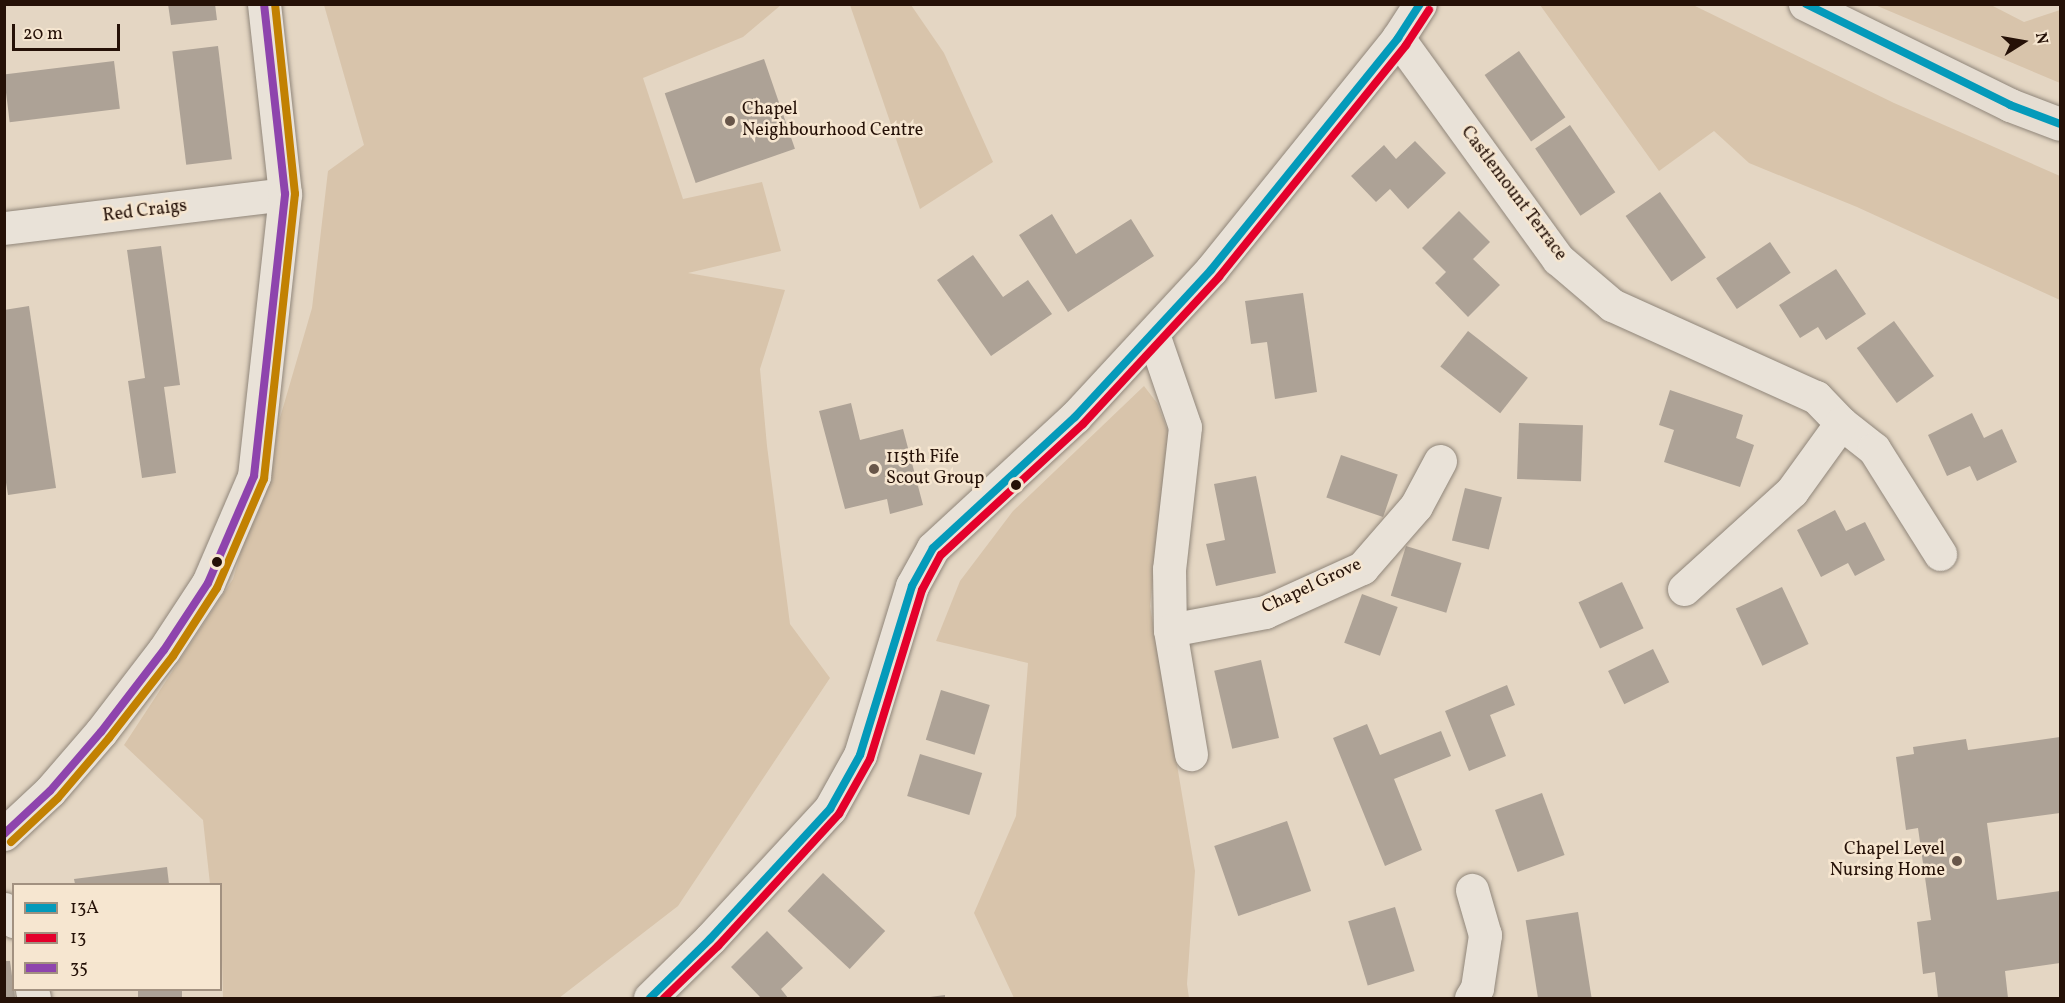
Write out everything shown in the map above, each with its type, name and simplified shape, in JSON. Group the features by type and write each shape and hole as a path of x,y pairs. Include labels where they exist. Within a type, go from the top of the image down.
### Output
{"main road":[{"path":"1805,4 2010,105 2061,124"}],"street":[{"path":"4,834 50,791 101,732 164,650 208,583 254,476 285,194 264,4"},
{"path":"650,999 710,939 830,809 860,754 912,586 933,548 1075,417 1211,270 1398,38 1420,4"},
{"name":"Castlemount Terrace","path":"1398,38 1558,259 1612,305 1816,397 1841,423 1874,449 1940,554"},
{"name":"Red Craigs","path":"4,228 285,194"},
{"path":"1153,334 1185,427 1169,569 1170,630 1191,754"},
{"path":"1684,589 1792,491 1841,423"},
{"name":"Chapel Grove","path":"1170,630 1265,612 1362,568 1416,506 1440,461"},
{"path":"1471,999 1477,988 1485,935 1472,890"}],"shaded area":[{"path":"324,5 781,5 743,37 643,78 683,199 762,182 781,251 688,273 785,290 760,369 767,446 790,624 830,678 678,906 559,998 223,998 222,883 210,883 203,820 124,745 233,579 312,308 328,171 364,145"},
{"path":"850,5 911,5 944,53 993,162 920,209"},
{"path":"1540,5 1693,5 1894,103 2060,176 2060,300 1857,207 1749,163 1714,131 1659,171"},
{"path":"1875,5 1991,5 2024,22 2060,10 2060,83"},
{"path":"1144,386 1157,403 1169,434 1150,606 1195,871 1187,984 1189,998 1014,998 974,913 1016,816 1028,663 936,641 960,581 1013,511"}],"building":[{"path":"168,4 215,4 217,20 171,25"},
{"path":"218,46 232,159 186,165 172,52"},
{"path":"1519,51 1565,117 1531,141 1485,75"},
{"name":"Chapel Neighbourhood Centre","path":"764,59 795,149 696,183 665,93"},
{"path":"114,61 120,109 10,122 4,75"},
{"path":"1570,125 1615,192 1580,216 1535,148"},
{"path":"1415,141 1446,173 1408,209 1390,189 1376,202 1351,176 1384,145 1396,159"},
{"path":"1660,192 1706,258 1671,282 1626,216"},
{"path":"1459,211 1490,242 1473,259 1500,285 1468,317 1435,283 1446,272 1422,248"},
{"path":"1052,214 1076,254 1131,219 1154,256 1068,312 1019,235"},
{"path":"1770,242 1791,273 1737,309 1716,278"},
{"path":"161,246 180,385 164,387 176,473 142,478 128,381 145,378 127,250"},
{"path":"973,255 1003,297 1028,280 1052,314 991,356 937,280"},
{"path":"1836,269 1866,314 1826,340 1818,327 1800,338 1779,305"},
{"path":"1303,293 1317,392 1275,399 1267,342 1251,344 1245,301"},
{"path":"29,306 56,488 8,495 4,470 4,310"},
{"path":"1894,321 1934,376 1897,403 1857,348"},
{"path":"1468,331 1528,378 1500,413 1440,366"},
{"path":"1670,390 1743,415 1736,438 1754,445 1740,487 1664,462 1674,430 1659,425"},
{"name":"115th Fife Scout Group","path":"851,403 860,440 903,429 923,505 890,514 887,499 845,509 819,411"},
{"path":"1972,413 1984,438 2002,429 2017,462 1977,481 1970,466 1947,476 1928,435"},
{"path":"1519,423 1583,425 1581,481 1517,479"},
{"path":"1341,455 1398,475 1383,517 1326,498"},
{"path":"1256,476 1276,573 1216,586 1206,544 1225,540 1214,484"},
{"path":"1465,488 1502,497 1489,550 1452,540"},
{"path":"1835,510 1846,531 1865,522 1885,560 1855,576 1848,563 1821,577 1797,530"},
{"path":"1406,546 1461,563 1446,613 1391,596"},
{"path":"1622,582 1644,628 1600,649 1578,602"},
{"path":"1782,587 1809,644 1762,666 1736,609"},
{"path":"1362,594 1398,607 1380,656 1344,643"},
{"path":"1653,649 1669,682 1624,704 1608,671"},
{"path":"1261,660 1279,738 1232,749 1214,671"},
{"path":"1507,685 1515,705 1490,715 1506,756 1469,771 1445,711"},
{"path":"941,690 990,705 975,755 926,740"},
{"path":"1367,724 1380,755 1441,731 1451,756 1394,779 1422,850 1385,866 1333,738"},
{"name":"Chapel Level Nursing Home","path":"2060,737 2060,813 1987,823 1997,900 2060,891 2060,963 2005,971 2008,998 1938,998 1935,972 1923,974 1917,922 1931,920 1918,828 1906,830 1896,757 1914,754 1913,747 1966,739 1968,750"},
{"path":"920,754 982,773 969,815 907,796"},
{"path":"1542,793 1565,855 1518,872 1495,810"},
{"path":"1287,821 1311,891 1238,916 1214,846"},
{"path":"167,867 169,883 75,883 74,879"},
{"path":"823,873 885,931 850,969 788,911"},
{"path":"1395,907 1415,971 1368,985 1348,921"},
{"path":"1578,912 1592,998 1538,998 1526,920"},
{"path":"767,931 803,968 781,989 788,998 761,998 731,967"},
{"path":"4,961 10,961 12,991 14,991 15,998 4,998"},
{"path":"138,991 182,991 182,998 138,998"},
{"path":"945,995 945,998 930,998 930,997"}],"transit line":[{"name":"35","path":"4,834 50,791 101,732 164,650 208,583 254,476 285,194 264,4"},
{"path":"11,842 58,798 109,738 173,656 217,588 264,479 295,194 275,4"},
{"name":"13A","path":"650,998 710,939 830,809 860,755 912,586 933,548 1075,417 1211,270 1398,38 1420,4"},
{"name":"13A","path":"1806,4 2010,105 2060,124"},
{"name":"13","path":"664,998 718,946 839,814 870,759 922,590 941,555 1083,424 1219,277 1406,45 1429,10"}],"place":[{"name":"Chapel Neighbourhood Centre","path":"730,121"},
{"name":"115th Fife Scout Group","path":"874,469"},
{"name":"Chapel Level Nursing Home","path":"1957,861"}]}
